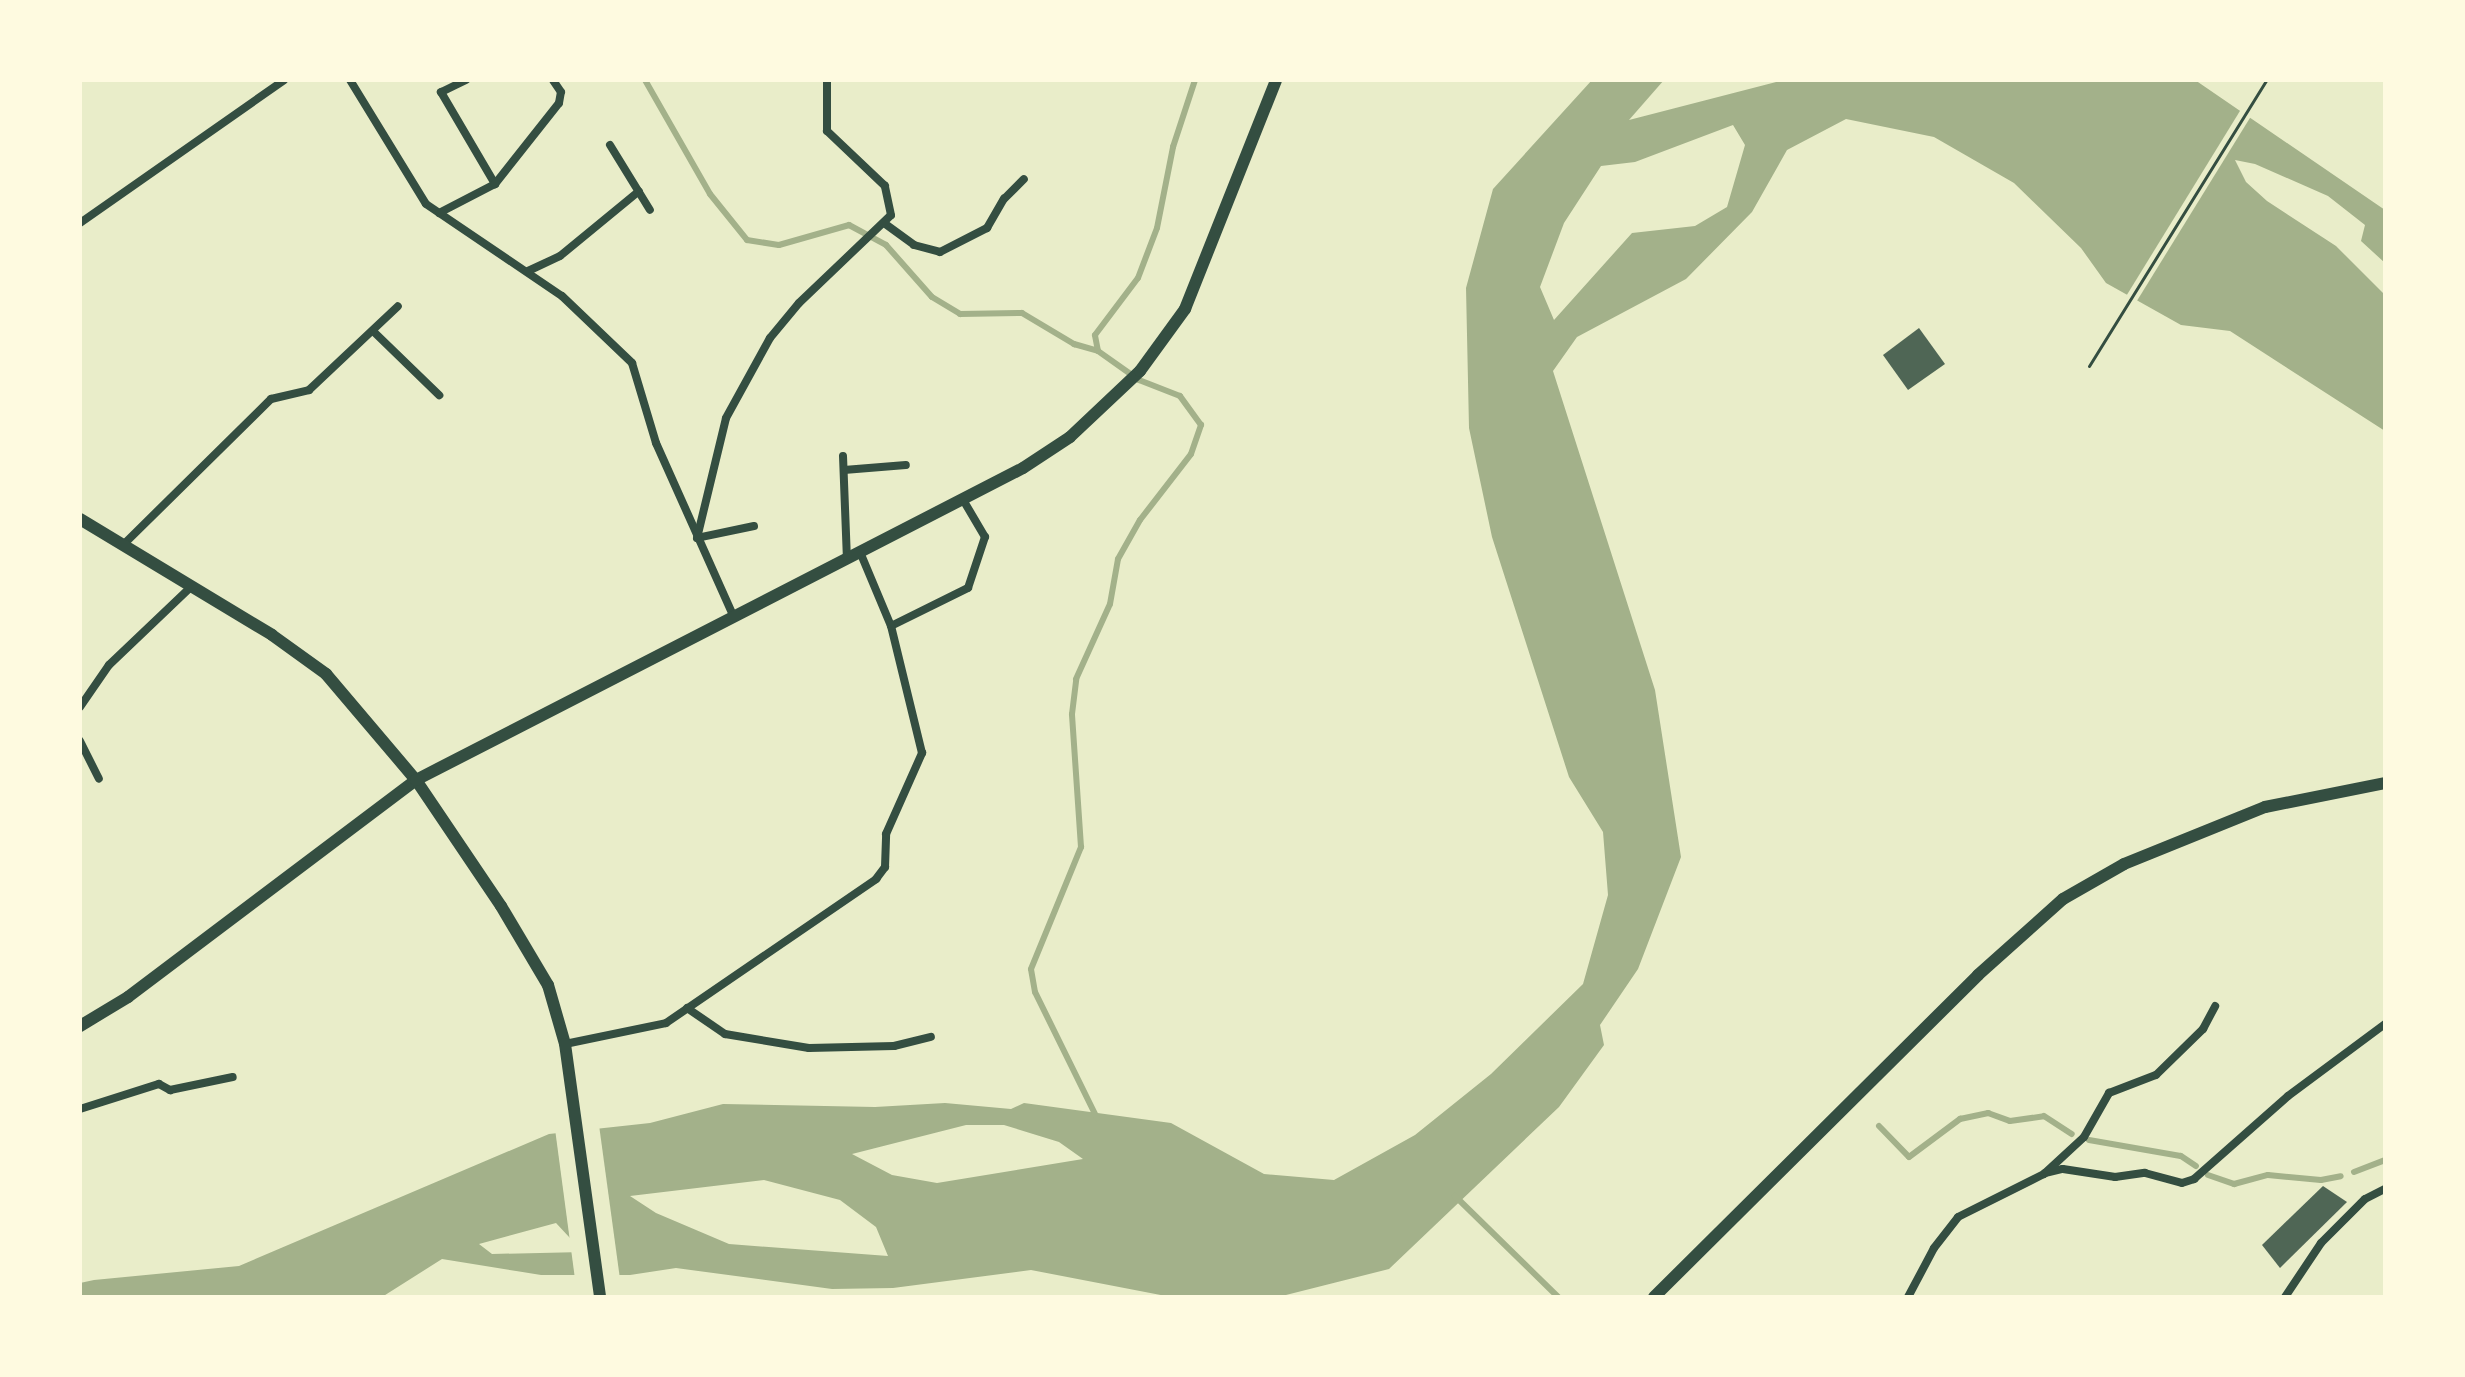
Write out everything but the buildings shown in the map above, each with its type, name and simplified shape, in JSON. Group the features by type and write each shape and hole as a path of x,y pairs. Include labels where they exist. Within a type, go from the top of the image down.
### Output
{"main road":[{"path":"80,1026 128,997 416,780 1048,453 1116,397 1162,344 1208,261 1276,80"},
{"path":"80,519 192,586 326,674 416,780 529,951 548,985 565,1044 600,1297"},
{"path":"1654,1297 1987,966 2063,899 2124,864 2265,807 2334,789 2385,783"}],"street":[{"path":"80,223 284,80"},
{"path":"350,80 426,204 528,271 601,329 632,363 656,443 734,617"},
{"path":"466,80 441,92 495,184"},
{"path":"439,213 495,184 559,103 561,92 553,80"},
{"path":"697,538 726,418 747,377 799,303 872,238 891,215 885,186 827,131 827,80"},
{"path":"610,145 650,210"},
{"path":"882,226 914,245 940,252 987,228 1024,179"},
{"path":"528,271 560,256 639,191"},
{"path":"123,545 271,399 309,390 374,332 398,306"},
{"path":"374,332 439,395"},
{"path":"843,456 847,559"},
{"path":"844,470 906,465"},
{"path":"891,626 968,588 985,537 962,498"},
{"path":"697,538 754,526"},
{"path":"565,1044 666,1023 876,879 885,867 886,834 922,753 891,626 860,552"},
{"path":"80,707 109,665 192,586"},
{"path":"80,741 99,779"},
{"path":"2044,1174 2084,1137 2109,1093 2156,1075 2203,1029 2215,1006"},
{"path":"687,1008 725,1034 809,1048 894,1046 931,1037"},
{"path":"1908,1297 1934,1248 1958,1217 2044,1174 2063,1169 2115,1177 2157,1174 2182,1183 2194,1179 2288,1096 2385,1024"},
{"path":"80,1109 159,1084 170,1090 233,1077"},
{"path":"2285,1297 2321,1243 2365,1199 2385,1189"}],"path":[{"path":"2089,366 2266,80"}],"shaded area":[{"path":"1592,80 1664,80 1629,120 1784,80 2195,80 2385,210 2385,263 2361,241 2365,225 2328,196 2255,164 2235,160 2246,182 2267,201 2336,246 2385,295 2385,431 2230,331 2181,325 2106,283 2081,248 2014,183 1934,137 1846,119 1787,150 1752,212 1686,279 1577,337 1553,371 1655,690 1681,857 1638,969 1600,1025 1604,1045 1559,1107 1389,1269 1282,1296 1171,1297 1031,1270 893,1288 832,1289 676,1268 630,1275 541,1275 442,1259 382,1297 80,1297 80,1283 94,1280 239,1266 549,1134 650,1123 723,1104 875,1107 945,1103 1011,1109 1024,1103 1171,1123 1264,1174 1334,1180 1415,1135 1491,1074 1583,984 1608,895 1603,832 1569,777 1492,537 1469,428 1466,288 1493,189","holes":["1733,125 1745,145 1727,207 1695,226 1632,233 1554,320 1540,287 1564,223 1601,166 1635,162","966,1125 1004,1125 1059,1142 1083,1159 937,1183 892,1175 852,1154","764,1180 840,1200 876,1227 888,1256 729,1244 656,1213 630,1196","556,1223 583,1252 492,1254 479,1244"]}],"pier":[{"path":"2243,106 2253,113 2135,304 2125,298"},
{"path":"599,1125 620,1279 575,1279 555,1129"}],"waterway":[{"path":"645,80 710,194 747,240 779,245 849,225 886,245 932,297 960,314 1022,313 1074,344 1098,351"},
{"path":"1097,1118 1035,992 1031,969 1081,847 1072,714 1076,679 1110,604 1118,559 1140,520 1191,454 1201,425 1180,396 1139,380 1098,351 1095,335 1138,278 1157,228 1173,147 1195,80"},
{"path":"1879,1126 1909,1157 1960,1119 1988,1113 2010,1121 2044,1116 2072,1134"},
{"path":"2089,1140 2181,1156 2196,1166"},
{"path":"2354,1172 2385,1160"},
{"path":"2208,1175 2234,1184 2268,1175 2321,1180 2341,1176"},
{"path":"1455,1196 1558,1297"}]}
